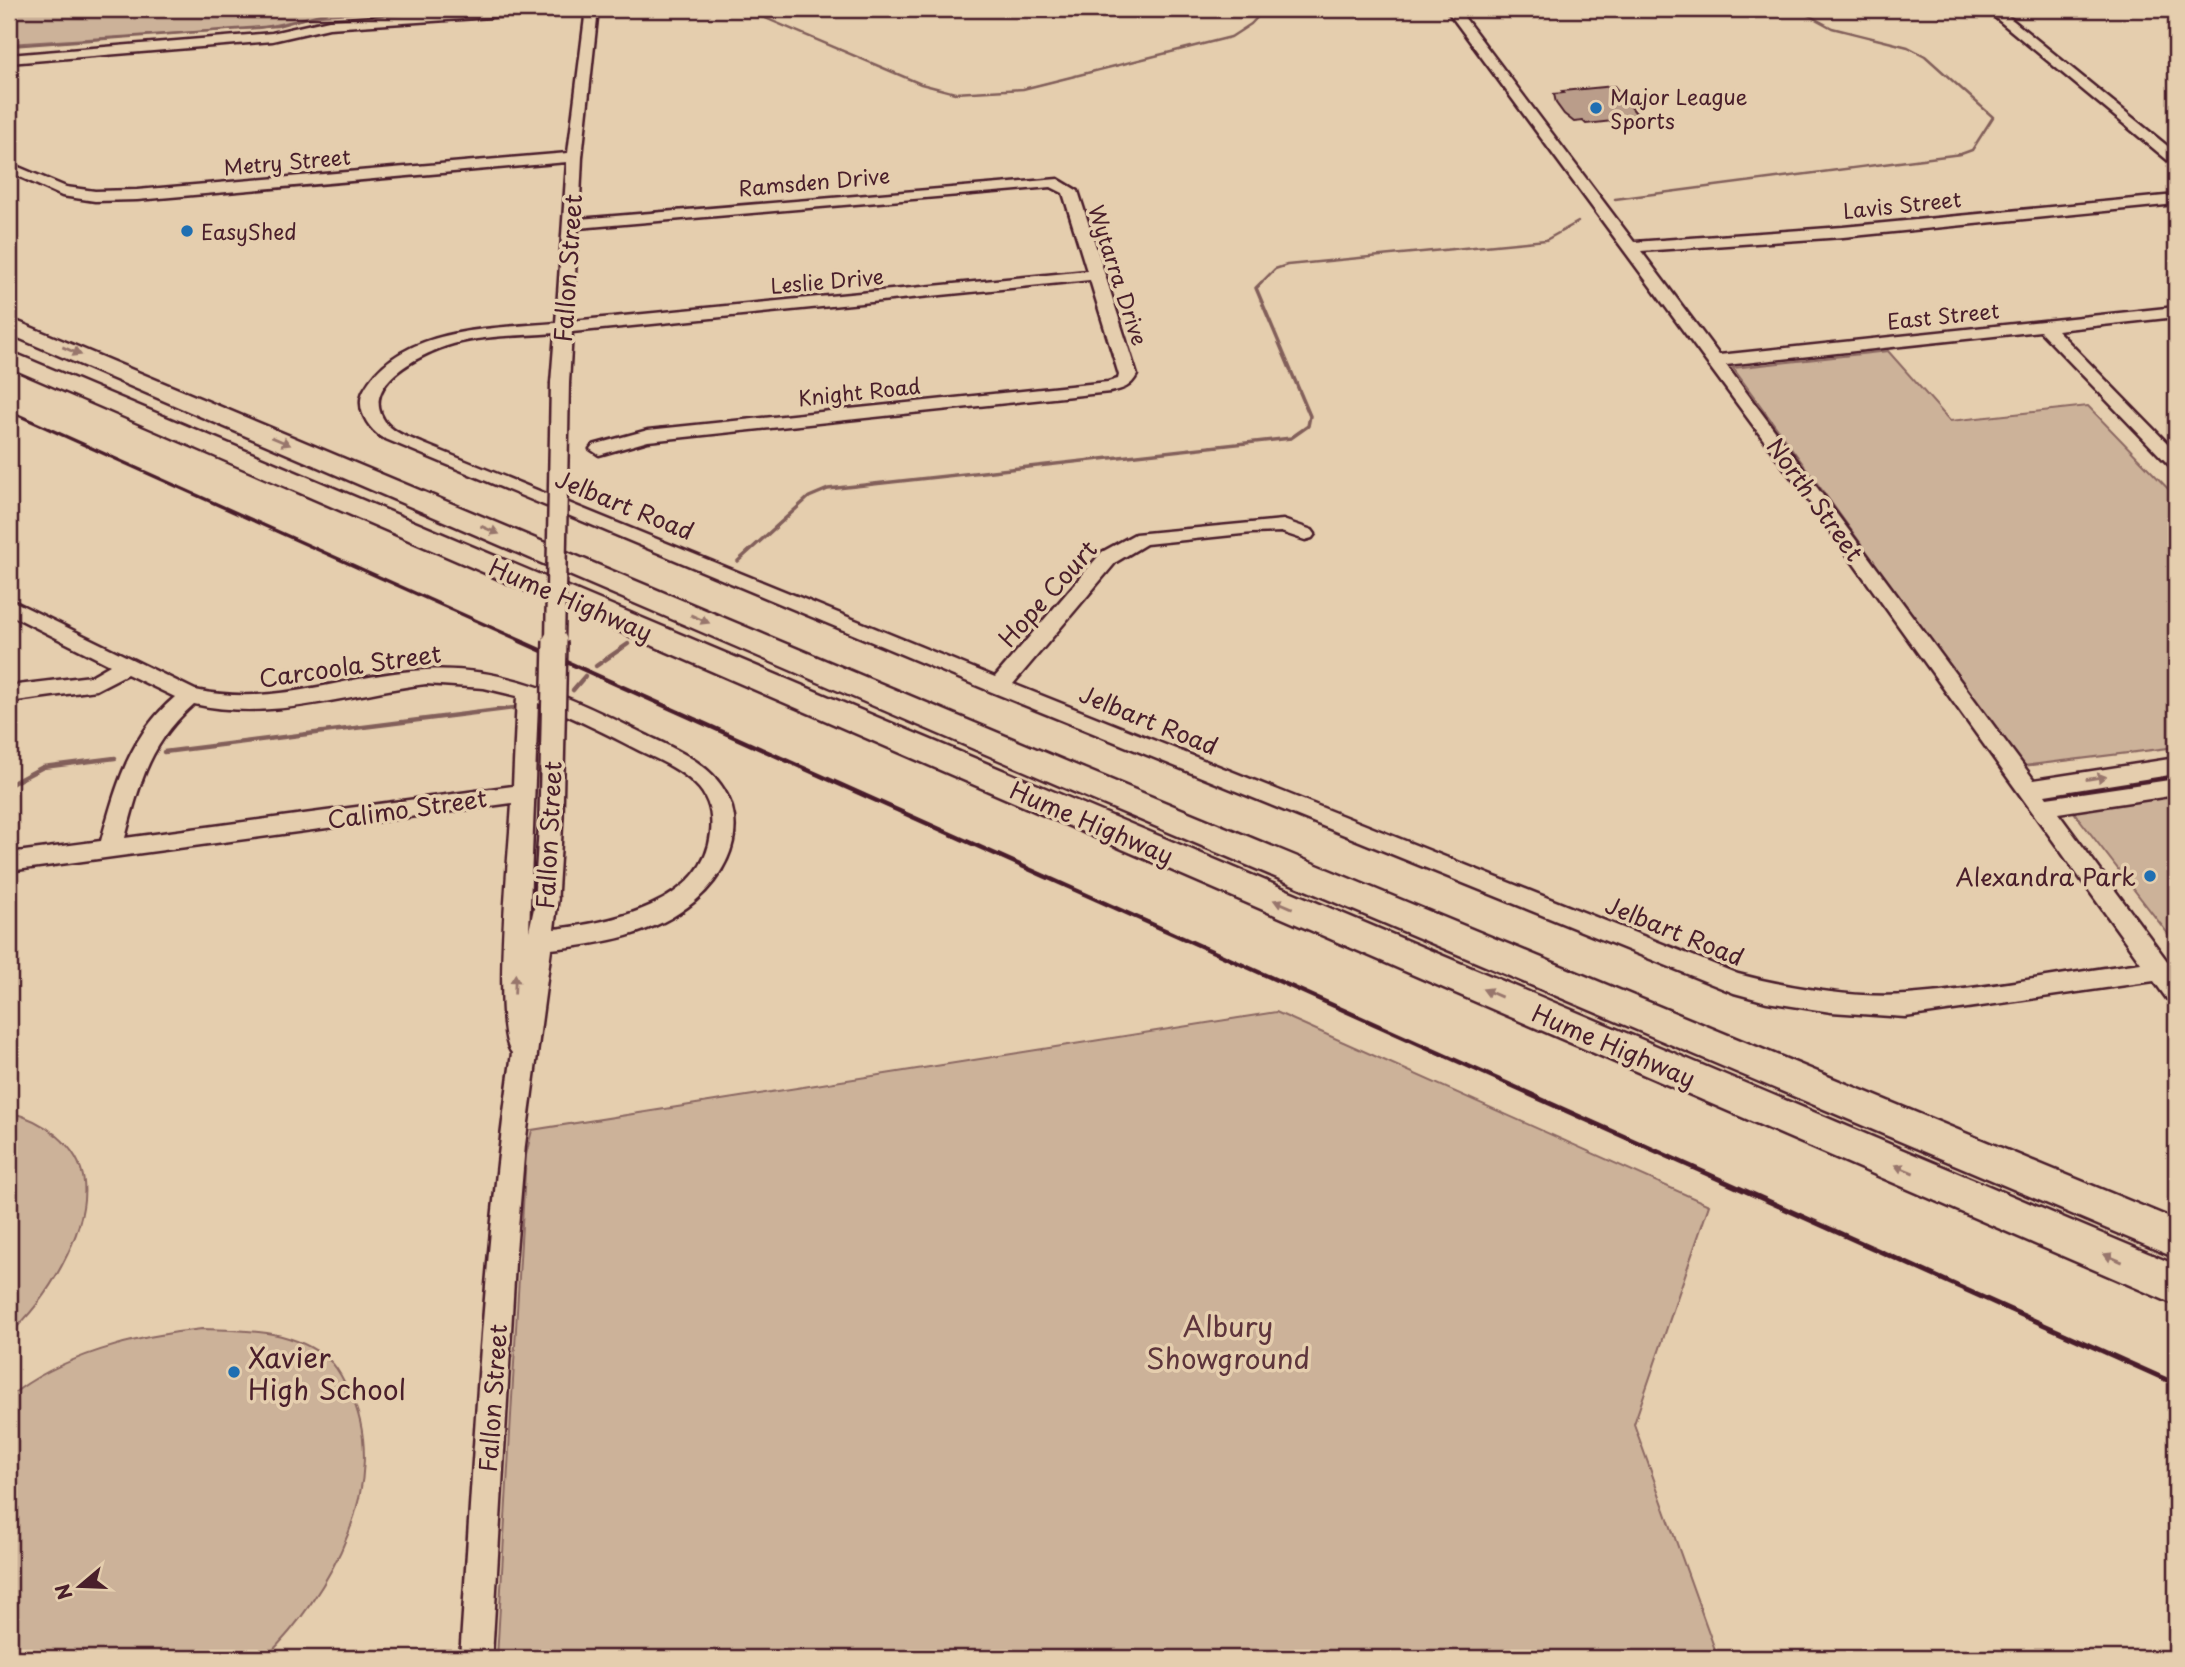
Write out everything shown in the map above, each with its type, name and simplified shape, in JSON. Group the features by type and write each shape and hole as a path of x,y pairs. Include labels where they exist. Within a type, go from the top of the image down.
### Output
{"highway":[{"name":"Hume Highway","path":"9,325 1071,777 2176,1239"},
{"name":"Hume Highway","path":"9,358 2176,1285"}],"street":[{"path":"9,59 272,37 329,24 551,9"},
{"name":"Fallon Street","path":"476,1658 500,1263 512,1145 546,897 551,818 560,383 575,157 592,9"},
{"name":"North Street","path":"1452,9 1714,361 2176,992"},
{"path":"1991,9 2176,160"},
{"name":"Metry Street","path":"9,167 62,191 95,196 150,194 575,157"},
{"name":"Ramsden Drive","path":"570,224 1045,181 1061,184"},
{"name":"Wytarra Drive","path":"1061,184 1070,191 1126,366 1128,375 1125,382"},
{"name":"Lavis Street","path":"1630,247 1843,232 2176,198"},
{"name":"Leslie Drive","path":"563,326 1096,275"},
{"name":"East Street","path":"1714,361 2176,312"},
{"name":"Jelbart Road","path":"563,326 456,338 419,350 388,370 380,380 370,400 371,412 380,428 389,435 418,448 999,687 1734,983 1768,992 1831,1002 1905,1006 2160,970"},
{"path":"2045,327 2176,462"},
{"name":"Knight Road","path":"599,450 648,436 1110,387 1125,382"},
{"name":"Hope Court","path":"999,687 1109,557 1142,538 1283,526 1305,534"},
{"name":"Carcoola Street","path":"9,606 190,696 220,703 256,705 426,677 465,677 501,682 528,690 600,721 690,767 709,784 720,802 724,826 722,844 714,862 698,885 675,903 646,919 614,930 542,940"},
{"path":"9,694 96,683 125,665"},
{"path":"523,793 528,690"},
{"path":"110,849 136,758 149,735 169,712 190,696"},
{"path":"2035,798 2176,766"},
{"path":"2035,798 2176,787"},
{"name":"Calimo Street","path":"9,862 523,793 514,1010 523,1076"},
{"path":"1695,1080 1703,1041"}],"green space":[{"path":"9,9 422,9 322,15 260,28 9,44"},
{"path":"1888,351 1950,421 2088,406 2176,497 2176,747 2023,766 1733,368"},
{"name":"Alexandra Park","path":"2176,792 2176,944 2070,807"},
{"name":"Albury Showground","path":"1276,1012 1709,1205 1634,1424 1718,1658 497,1658 526,1155 532,1130"},
{"path":"9,1112 34,1121 67,1145 81,1168 84,1201 80,1222 62,1265 37,1304 9,1334"},
{"path":"202,1329 268,1333 300,1342 329,1360 342,1378 361,1425 364,1462 359,1498 348,1535 332,1570 289,1632 265,1658 9,1658 9,1397 51,1370 75,1359 126,1342"}],"building":[{"name":"Major League Sports","path":"1614,86 1640,118 1586,124 1583,121 1574,122 1556,103 1554,94 1564,93 1562,91"}],"waterway":[{"path":"9,46 277,26 338,9"},
{"path":"744,9 921,84 955,93 1023,89 1231,37 1251,24 1265,9"},
{"path":"1615,199 1961,154 1972,150 1993,117 1925,56 1908,47 1832,28 1797,9"},
{"path":"738,561 809,497 828,489 1291,438 1308,426 1310,416 1256,288 1275,269 1287,265 1546,240 1578,222"},
{"path":"596,666 628,644"},
{"path":"573,690 585,676"},
{"path":"164,752 514,708"},
{"path":"9,785 43,767 115,758"}],"railway":[{"path":"9,411 524,642"},
{"path":"520,641 1533,1095"},
{"path":"1529,1094 2176,1384"}],"place":[{"name":"Major League Sports","path":"1596,108"},
{"name":"EasyShed","path":"187,231"},
{"name":"Alexandra Park","path":"2150,876"},
{"name":"Xavier High School","path":"234,1372"}]}
